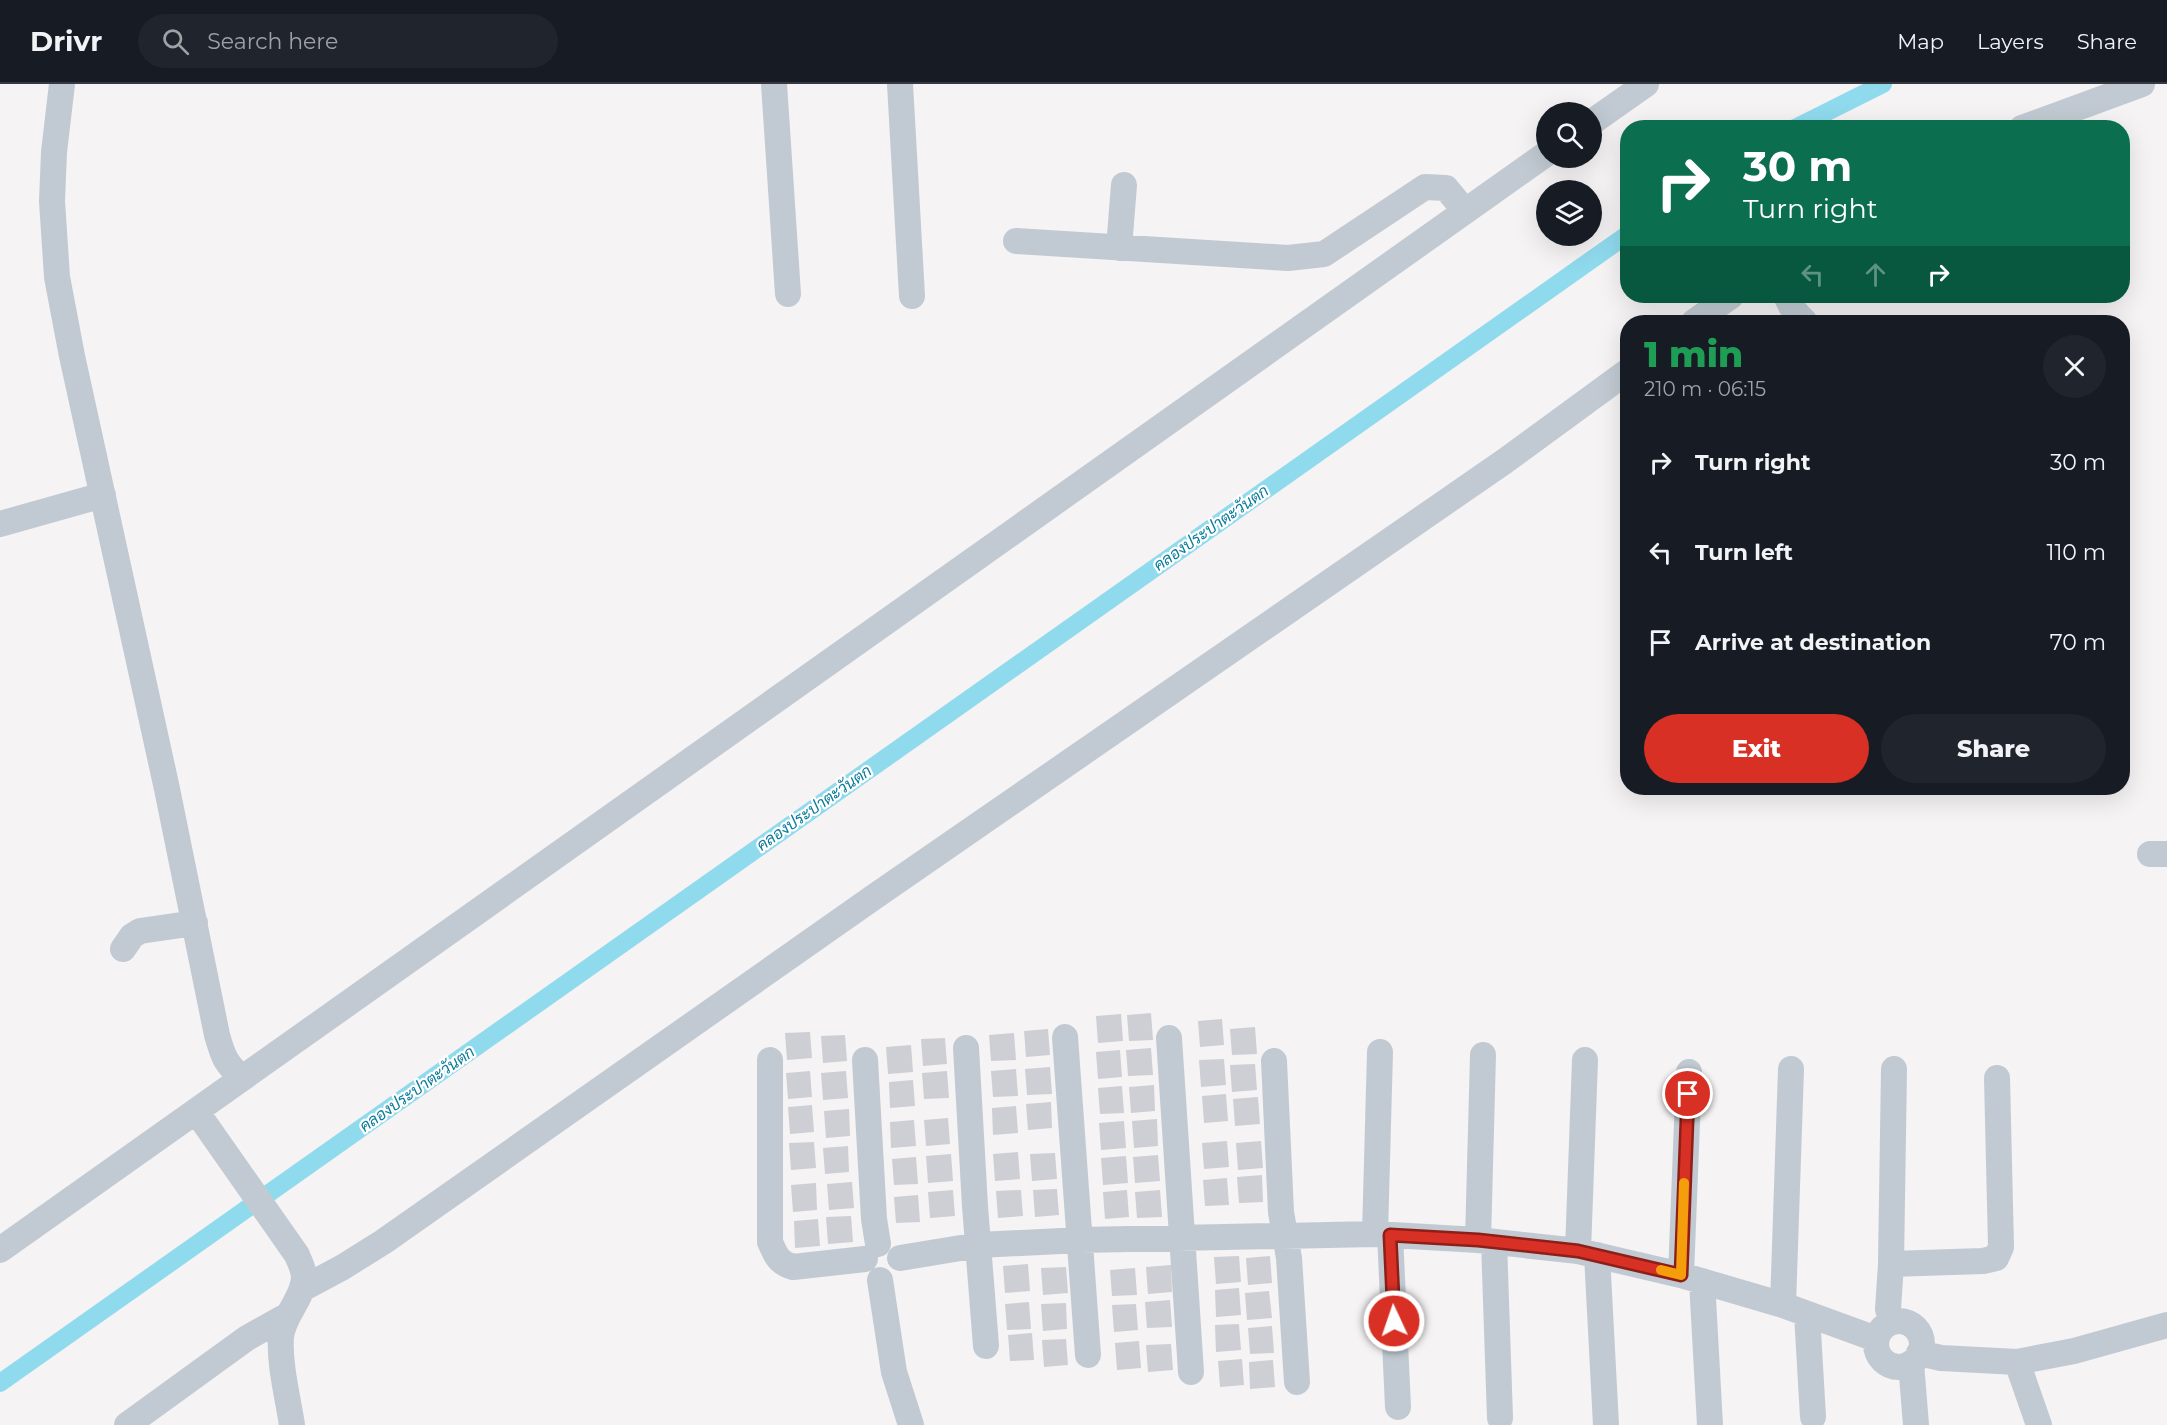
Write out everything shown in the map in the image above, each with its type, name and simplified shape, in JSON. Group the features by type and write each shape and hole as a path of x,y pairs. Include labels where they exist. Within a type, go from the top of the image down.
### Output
{"street":[{"path":"62,84 54,152 52,201 52,234 57,277 72,356 224,1059 229,1067 242,1078"},
{"path":"774,84 788,294"},
{"path":"900,84 912,296"},
{"path":"1602,115 1646,84"},
{"path":"2044,120 2142,84"},
{"path":"0,1250 1536,160"},
{"path":"1119,248 1124,185"},
{"path":"1016,241 1287,258 1312,257 1336,248 1425,187 1446,188 1465,211"},
{"path":"1704,315 1721,303"},
{"path":"302,1289 382,1242 865,903 1505,461 1620,377"},
{"path":"0,524 103,495"},
{"path":"123,949 132,936 140,931 195,923"},
{"path":"1065,1038 1088,1355"},
{"path":"1169,1038 1191,1372"},
{"path":"966,1048 986,1346"},
{"path":"1380,1053 1382,1234 1398,1407"},
{"path":"1483,1055 1486,1241 1500,1418"},
{"path":"770,1060 770,1242 776,1256 782,1264 793,1267 872,1251 892,1246 900,1258 898,1272 893,1277 880,1280 868,1273 864,1266 872,1251 874,1219 865,1060"},
{"path":"1585,1060 1587,1253 1606,1425"},
{"path":"1274,1061 1281,1212 1289,1258 1298,1382"},
{"path":"1783,1305 1791,1069"},
{"path":"1894,1069 1891,1264 1888,1310 1884,1331 1876,1348 1886,1363 1903,1367 1915,1358 2017,1362 2074,1351 2167,1325"},
{"path":"1689,1072 1691,1278 1710,1425"},
{"path":"1891,1264 1983,1261 1996,1257 2001,1247 1997,1078"},
{"path":"196,1111 297,1255 304,1276 302,1289 282,1332 281,1349 292,1425"},
{"path":"900,1258 978,1245 1285,1234 1382,1234 1486,1241 1587,1253 1691,1278 1807,1314 1884,1331 1904,1321 1912,1325 1922,1340 1915,1358 1916,1425"},
{"path":"880,1280 894,1372 911,1425"},
{"path":"1807,1314 1813,1417"},
{"path":"127,1425 247,1338 288,1315"},
{"path":"2017,1362 2039,1425"}],"building":[{"path":"1151,1013 1153,1040 1129,1041 1127,1015"},
{"path":"1121,1014 1123,1041 1098,1043 1096,1016"},
{"path":"1222,1019 1224,1045 1200,1047 1198,1021"},
{"path":"1255,1027 1257,1054 1232,1055 1230,1029"},
{"path":"1048,1029 1050,1055 1026,1057 1024,1031"},
{"path":"810,1032 812,1058 787,1060 785,1033"},
{"path":"1014,1033 1016,1060 991,1061 989,1035"},
{"path":"845,1035 847,1061 823,1063 821,1036"},
{"path":"945,1038 947,1064 923,1066 921,1039"},
{"path":"911,1045 913,1072 888,1074 886,1047"},
{"path":"1151,1048 1153,1075 1128,1076 1126,1050"},
{"path":"1120,1050 1122,1077 1098,1079 1096,1052"},
{"path":"1224,1059 1226,1085 1201,1087 1199,1060"},
{"path":"1255,1064 1257,1090 1232,1092 1230,1065"},
{"path":"1050,1067 1052,1094 1027,1095 1025,1069"},
{"path":"1016,1069 1018,1096 993,1097 991,1071"},
{"path":"810,1071 812,1097 788,1099 786,1073"},
{"path":"846,1071 848,1098 823,1100 821,1073"},
{"path":"947,1071 949,1098 924,1099 922,1073"},
{"path":"913,1080 915,1106 890,1108 889,1082"},
{"path":"1154,1085 1155,1111 1131,1113 1129,1087"},
{"path":"1122,1086 1124,1113 1100,1114 1098,1088"},
{"path":"1226,1094 1228,1121 1204,1123 1202,1096"},
{"path":"1258,1097 1260,1124 1235,1126 1233,1099"},
{"path":"1051,1102 1052,1128 1028,1130 1026,1104"},
{"path":"812,1105 814,1132 790,1134 788,1107"},
{"path":"1016,1106 1018,1133 993,1135 992,1108"},
{"path":"849,1109 850,1136 826,1138 824,1111"},
{"path":"948,1118 950,1144 926,1146 924,1120"},
{"path":"1157,1119 1158,1146 1134,1148 1132,1121"},
{"path":"914,1120 916,1146 891,1148 890,1122"},
{"path":"1124,1121 1126,1148 1101,1150 1099,1123"},
{"path":"1227,1141 1229,1167 1204,1169 1202,1143"},
{"path":"1261,1141 1263,1168 1238,1170 1236,1143"},
{"path":"814,1142 816,1168 791,1170 789,1143"},
{"path":"848,1146 849,1172 825,1174 823,1148"},
{"path":"1018,1152 1020,1179 995,1181 993,1154"},
{"path":"1055,1153 1057,1179 1032,1181 1030,1154"},
{"path":"951,1154 953,1181 928,1183 926,1156"},
{"path":"1158,1155 1160,1181 1135,1183 1133,1157"},
{"path":"1126,1156 1128,1183 1103,1185 1101,1158"},
{"path":"916,1157 918,1184 894,1185 892,1159"},
{"path":"1262,1175 1263,1202 1239,1203 1237,1177"},
{"path":"1227,1178 1229,1205 1205,1206 1203,1180"},
{"path":"852,1182 854,1208 829,1210 827,1184"},
{"path":"816,1183 817,1210 793,1212 791,1185"},
{"path":"1057,1189 1059,1215 1035,1217 1033,1190"},
{"path":"953,1190 955,1216 930,1218 928,1192"},
{"path":"1021,1190 1023,1216 998,1218 996,1191"},
{"path":"1127,1190 1129,1217 1105,1219 1103,1192"},
{"path":"1160,1190 1162,1217 1137,1218 1135,1192"},
{"path":"918,1195 920,1222 896,1223 894,1197"},
{"path":"851,1216 853,1242 828,1244 826,1217"},
{"path":"818,1219 820,1246 795,1248 794,1221"},
{"path":"1239,1256 1241,1282 1216,1284 1214,1257"},
{"path":"1270,1256 1272,1283 1248,1285 1246,1258"},
{"path":"1028,1264 1030,1291 1005,1293 1003,1266"},
{"path":"1171,1265 1172,1292 1148,1294 1146,1267"},
{"path":"1066,1267 1068,1293 1043,1295 1041,1268"},
{"path":"1135,1268 1137,1295 1112,1296 1110,1270"},
{"path":"1239,1288 1241,1315 1216,1317 1215,1290"},
{"path":"1269,1291 1272,1318 1247,1320 1245,1293"},
{"path":"1170,1300 1172,1327 1147,1328 1145,1302"},
{"path":"1029,1302 1031,1329 1007,1330 1005,1304"},
{"path":"1066,1303 1067,1329 1043,1331 1041,1304"},
{"path":"1136,1304 1138,1330 1114,1332 1112,1305"},
{"path":"1239,1324 1241,1350 1216,1352 1215,1325"},
{"path":"1272,1326 1274,1353 1250,1354 1248,1328"},
{"path":"1032,1333 1034,1360 1010,1361 1008,1335"},
{"path":"1066,1339 1068,1365 1044,1367 1042,1340"},
{"path":"1139,1341 1141,1368 1117,1370 1115,1343"},
{"path":"1171,1344 1173,1370 1148,1372 1146,1345"},
{"path":"1242,1359 1244,1385 1220,1387 1218,1361"},
{"path":"1273,1360 1275,1387 1250,1389 1249,1362"}],"waterway":[{"name":"คลองประปาตะวันตก","path":"1811,120 1883,84"},
{"name":"คลองประปาตะวันตก","path":"0,1383 1620,240"}],"slow traffic":[{"path":"1661,1270 1681,1275 1684,1183"}],"route":[{"path":"1394,1321 1390,1235 1478,1240 1578,1251 1681,1275 1688,1094"}]}
